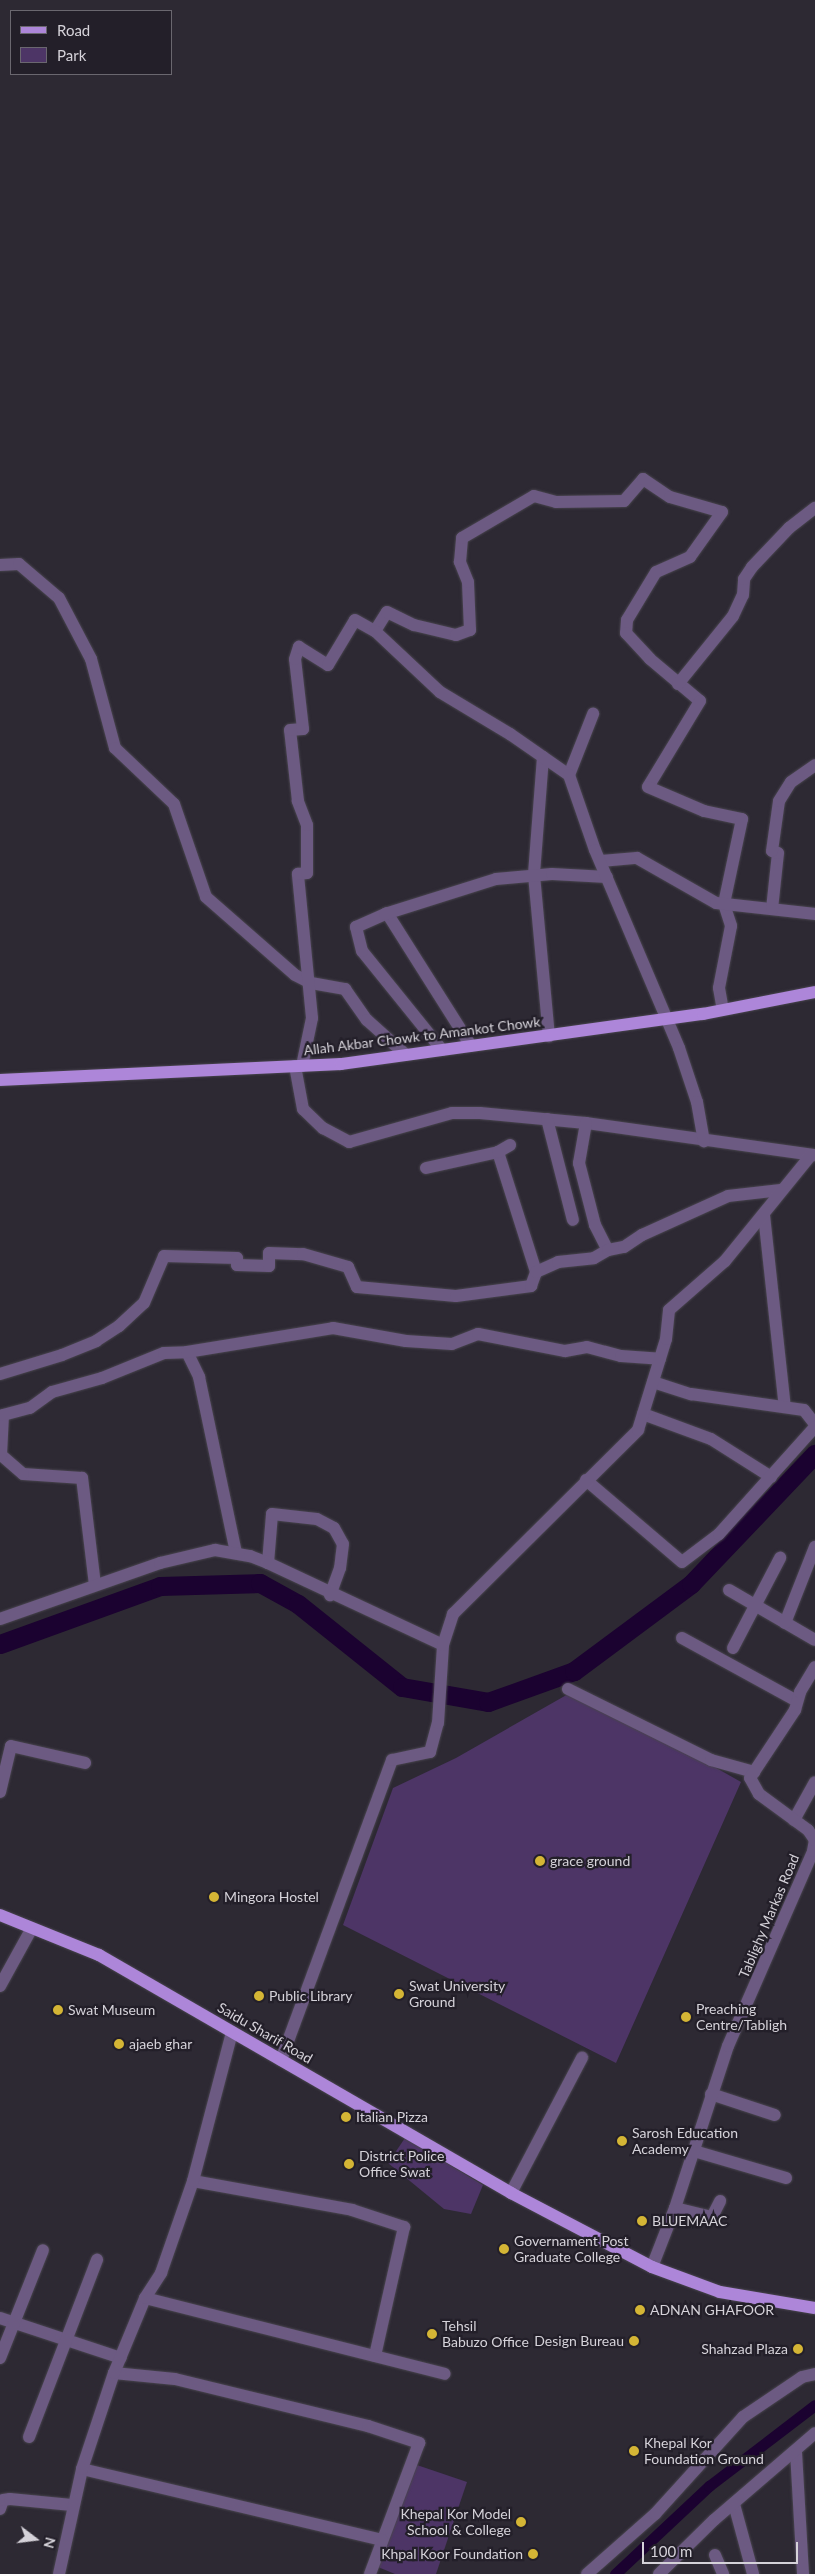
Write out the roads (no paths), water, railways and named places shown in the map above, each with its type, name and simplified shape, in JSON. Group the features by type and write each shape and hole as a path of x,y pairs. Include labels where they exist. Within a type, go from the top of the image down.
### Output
{"main road":[{"name":"Allah Akbar Chowk to Amankot Chowk","path":"0,1080 299,1066 406,1055 666,1020 815,992"},
{"name":"Saidu Sharif Road","path":"0,1915 99,1955 510,2194"},
{"path":"510,2194 652,2267 720,2292 815,2309"},
{"path":"510,2194 674,2281 720,2295 815,2309"}],"street":[{"path":"375,631 387,612 414,625 456,635 470,630 468,582 460,562 462,538 534,496 556,502 624,502 643,479 670,497 722,512 690,557 656,572 627,620 626,633 678,684 700,701 648,787 704,812 742,818 724,904 731,926 720,988 723,1010"},
{"path":"678,684 733,616 743,595 744,579 752,567 789,528 815,508"},
{"path":"0,565 19,564 59,598 91,659 115,748 174,804 206,896 295,975 311,983 345,989 367,1020 406,1055"},
{"path":"569,775 543,756 440,692 375,631 355,620 328,665 299,647 295,659 303,729 290,730 298,801 307,825 307,873 298,874 302,932 311,983 312,1018 299,1066 302,1109 324,1128 349,1142 452,1113 586,1123 813,1155"},
{"path":"593,714 569,775 578,809 679,1048 696,1102 704,1141"},
{"path":"543,756 534,875 549,1036"},
{"path":"772,909 778,853 772,851 779,802 792,782 815,765"},
{"path":"601,861 637,858 716,903 815,914"},
{"path":"442,1050 362,951 356,927 387,913 496,879 534,875 606,877"},
{"path":"387,913 471,1046"},
{"path":"547,1119 573,1220"},
{"path":"586,1123 579,1163 596,1226 608,1250"},
{"path":"426,1168 498,1152 510,1144"},
{"path":"0,1374 62,1355 96,1341 120,1326 144,1303 164,1256 237,1258 237,1265 269,1266 269,1253 303,1254 348,1267 357,1287 456,1296 530,1286 536,1272 498,1152"},
{"path":"281,2060 392,1760 430,1752 438,1723 443,1645 453,1614 638,1430 666,1339 668,1310 724,1261 764,1215 780,1190 813,1155"},
{"path":"536,1272 558,1262 594,1258 608,1250 624,1247 642,1235 728,1196 780,1190"},
{"path":"764,1215 785,1407"},
{"path":"95,1585 82,1478 23,1474 1,1456 3,1415 30,1408 52,1392 102,1378 164,1352 187,1352 333,1328 406,1341 452,1344 478,1334 565,1351 587,1347 621,1356 660,1359"},
{"path":"187,1352 199,1377 236,1553"},
{"path":"586,1480 682,1562 719,1534 815,1425 804,1410 691,1394 653,1382"},
{"path":"643,1414 711,1440 771,1477"},
{"path":"268,1563 272,1514 317,1519 334,1528 343,1544 340,1568 330,1595"},
{"path":"785,1623 815,1547"},
{"path":"0,1619 160,1562 215,1550 236,1553 268,1563 330,1595 443,1645"},
{"path":"733,1648 757,1606 780,1558"},
{"path":"730,1590 815,1640"},
{"path":"682,1638 797,1701"},
{"path":"568,1689 711,1760 754,1772 814,1672"},
{"path":"0,1791 11,1746 85,1763"},
{"name":"Tablighy Markas Road","path":"652,2267 675,2208 728,2046 813,1851 815,1840 808,1830 755,1789 750,1778 754,1772"},
{"path":"794,1820 815,1782"},
{"path":"0,1986 32,1928"},
{"path":"59,2574 72,2504 82,2469 114,2373 145,2298 161,2273 193,2181 232,2032"},
{"path":"510,2194 582,2058"},
{"path":"712,2094 775,2115"},
{"path":"694,2151 786,2178"},
{"path":"193,2181 352,2210 404,2227 375,2356"},
{"path":"675,2208 712,2217 720,2201"},
{"path":"0,2358 43,2250"},
{"path":"29,2437 97,2260"},
{"path":"145,2298 445,2374"},
{"path":"0,2318 120,2358"},
{"path":"114,2373 175,2379 368,2426 419,2443 371,2574"},
{"path":"588,2574 655,2514 743,2416 802,2377 815,2374"},
{"path":"659,2574 714,2520 796,2452 815,2432"},
{"path":"796,2452 803,2574"},
{"path":"82,2469 382,2540"},
{"path":"0,2509 3,2500 10,2499 72,2504"},
{"path":"734,2504 753,2574"},
{"path":"715,2555 723,2574"}],"waterway":[{"path":"0,1644 160,1586 260,1583 298,1604 402,1687 488,1702 574,1671 691,1584 815,1454"},
{"path":"615,2574 709,2486 815,2405"}],"place":[{"name":"grace ground","path":"540,1861"},
{"name":"Mingora Hostel","path":"214,1897"},
{"name":"Swat University Ground","path":"399,1994"},
{"name":"Public Library","path":"259,1996"},
{"name":"Swat Museum","path":"58,2010"},
{"name":"Preaching Centre/Tabligh","path":"686,2017"},
{"name":"ajaeb ghar","path":"119,2044"},
{"name":"Italian Pizza","path":"346,2117"},
{"name":"Sarosh Education Academy","path":"622,2141"},
{"name":"District Police Office Swat","path":"349,2164"},
{"name":"BLUEMAAC","path":"642,2221"},
{"name":"Governament Post Graduate College","path":"504,2249"},
{"name":"ADNAN GHAFOOR","path":"640,2310"},
{"name":"Tehsil Babuzo Office","path":"432,2334"},
{"name":"Design Bureau","path":"634,2341"},
{"name":"Shahzad Plaza","path":"798,2349"},
{"name":"Khepal Kor Foundation Ground","path":"634,2451"},
{"name":"Khepal Kor Model School & College","path":"521,2522"},
{"name":"Khpal Koor Foundation","path":"533,2554"}]}
